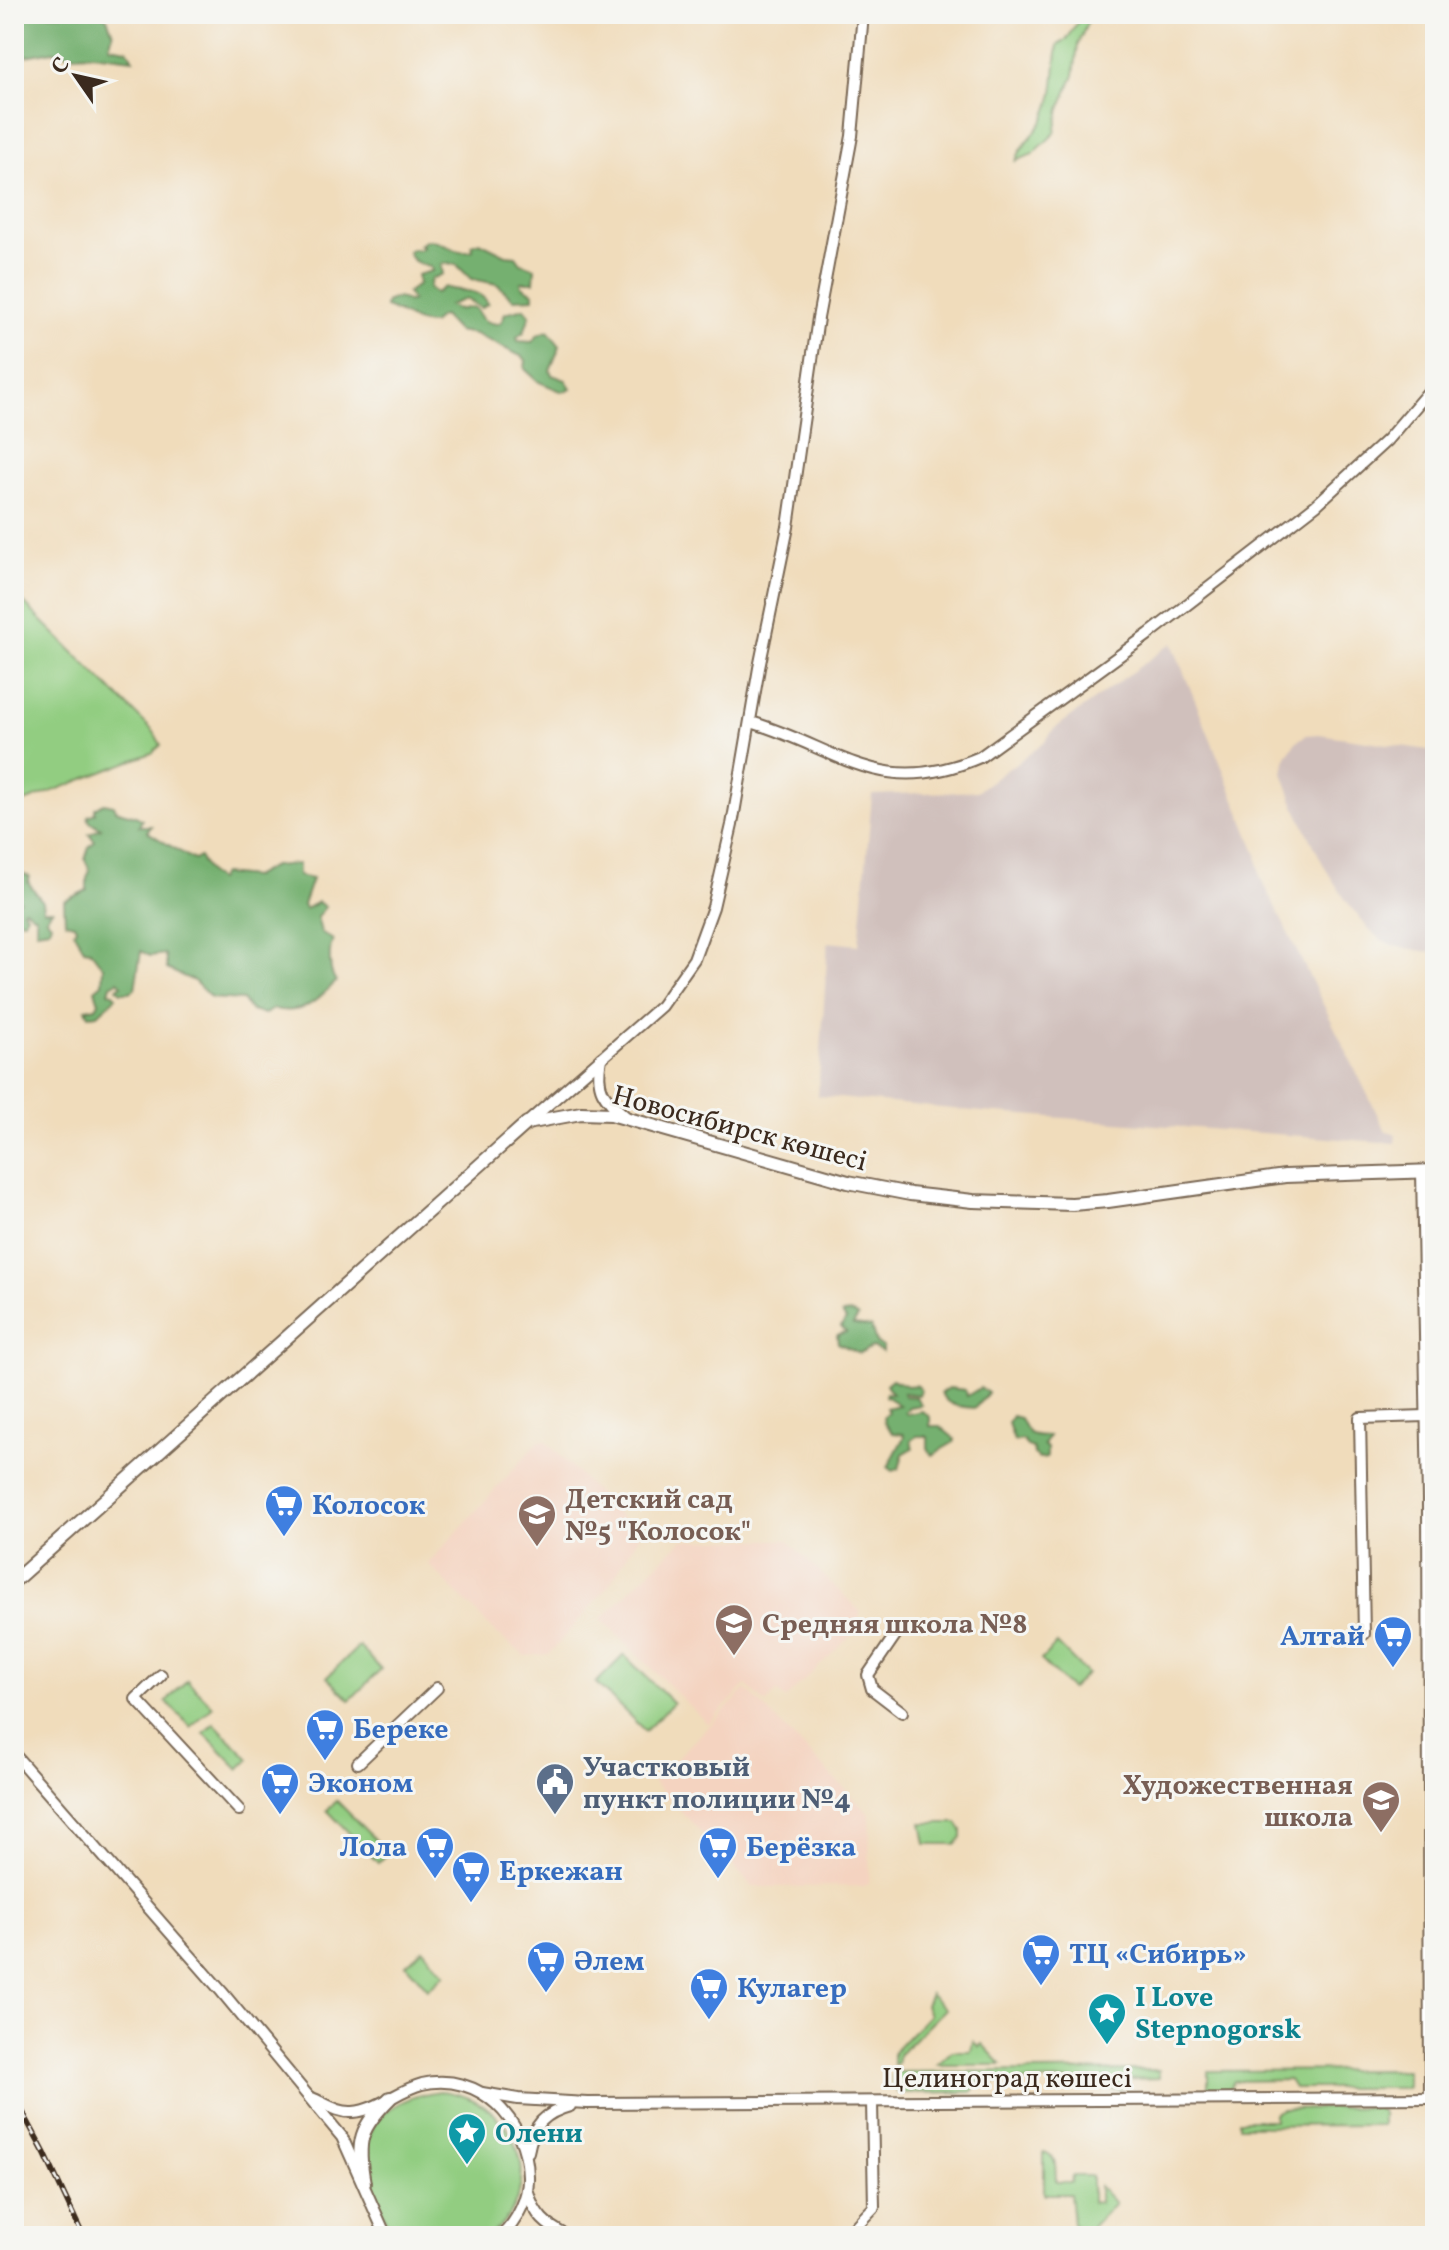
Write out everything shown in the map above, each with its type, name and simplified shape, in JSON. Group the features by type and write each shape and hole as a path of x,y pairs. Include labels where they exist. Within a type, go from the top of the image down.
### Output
{"main road":[{"name":"Новосибирск көшесі","path":"527,1123 581,1113 626,1117 848,1182 921,1196 973,1201 1072,1204 1285,1176 1429,1171"},
{"path":"14,1581 527,1123"},
{"path":"364,2183 359,2158 361,2137 370,2119 390,2098"}],"street":[{"path":"527,1123 661,1006 684,976 701,944 718,889 770,609 786,540 818,318 852,136 863,14"},
{"path":"751,722 810,743 840,760 899,774 956,768 980,757 1149,634 1316,505 1387,440 1435,384"},
{"path":"601,1058 600,1089 626,1117"},
{"path":"1429,1171 1430,1347 1426,1416 1432,1680 1432,2098"},
{"path":"1364,1634 1360,1418 1426,1416"},
{"path":"896,1634 868,1675 872,1689 902,1712"},
{"path":"161,1675 136,1699 239,1810"},
{"path":"358,1763 437,1688"},
{"path":"14,1754 311,2097 342,2137 384,2236"},
{"name":"Целиноград көшесі","path":"311,2097 347,2112 365,2109 404,2090 435,2082 456,2083 482,2093 518,2099 578,2103 1432,2098"},
{"path":"482,2093 501,2107 514,2124 526,2157 527,2191 536,2215 567,2236"},
{"path":"856,2236 851,2231 874,2207 872,2102"},
{"path":"526,2157 538,2123 554,2110 578,2103"},
{"path":"501,2236 516,2219 527,2191"}],"shaded area":[{"path":"1172,643 1257,854 1260,876 1386,1132 1396,1134 1395,1143 983,1112 818,1096 828,942 859,945 872,795 977,791 1044,743 1054,729"},
{"path":"1319,734 1435,751 1435,953 1394,946 1380,939 1369,930 1325,868 1296,809 1283,773 1286,756 1296,742 1306,735"},
{"name":"Детский сад №5 \"Колосок\"","path":"545,1440 639,1536 609,1586 549,1654 525,1656 498,1635 428,1564 538,1442"},
{"name":"Средняя школа №8","path":"682,1540 787,1540 860,1611 857,1630 785,1699 777,1692 766,1704 746,1685 708,1724 601,1619"},
{"path":"746,1689 870,1814 869,1884 753,1887 653,1782"}],"green space":[{"path":"14,14 100,14 107,18 113,34 109,46 127,49 133,59 53,51 14,58"},
{"path":"1082,14 1091,14 1078,44 1074,75 1060,109 1055,133 1033,154 1016,161 1048,110 1058,45 1068,38"},
{"path":"427,240 460,251 473,250 471,245 480,242 506,255 516,256 521,263 535,268 534,282 521,282 522,286 534,293 534,298 513,299 497,284 471,279 457,265 444,263 441,265 443,274 431,279 429,288 436,293 444,287 479,295 488,303 481,308 466,299 449,305 457,310 472,307 490,323 498,324 505,313 524,308 530,315 524,332 517,337 518,341 532,342 539,334 548,331 560,346 550,370 552,375 566,380 571,388 563,392 539,382 525,369 526,360 523,357 475,334 457,331 443,316 433,324 426,324 385,307 386,302 395,298 412,300 407,293 418,284 417,275 432,271 431,267 414,260 408,251 419,250 423,247 419,245"},
{"path":"14,593 154,732 161,745 152,753 14,806"},
{"path":"104,803 140,818 139,826 152,826 147,831 194,860 199,857 210,875 218,880 222,874 253,877 273,866 298,864 298,876 312,879 303,905 305,909 318,902 325,907 317,917 321,932 333,940 330,961 336,982 309,1005 294,1010 273,1009 265,1014 251,1011 242,1000 211,998 194,981 167,969 165,954 150,956 141,951 135,989 121,992 117,988 122,985 118,981 111,985 109,992 116,997 98,1014 89,1015 86,1009 96,1007 99,1002 95,990 102,984 103,967 90,950 84,949 74,932 74,924 65,922 64,901 87,890 90,871 85,860 89,847 95,841 89,834 101,828 90,822 88,816"},
{"path":"22,873 30,877 28,882 42,901 43,910 52,910 46,918 51,923 49,929 36,931 36,917 25,909 24,920 14,917 14,904 20,900 14,895 14,878"},
{"path":"852,1313 858,1317 853,1325 871,1327 876,1343 883,1347 883,1352 872,1347 859,1353 838,1343 837,1335 846,1332 841,1327 846,1320 842,1314"},
{"path":"892,1379 907,1386 917,1385 921,1390 919,1395 903,1393 904,1396 916,1397 921,1405 909,1407 905,1412 907,1414 922,1411 930,1417 930,1426 939,1426 955,1439 932,1455 928,1450 928,1436 917,1436 911,1440 913,1448 903,1454 899,1469 893,1471 888,1467 904,1437 903,1434 893,1433 884,1423 883,1417 888,1412 886,1408 899,1405 885,1396 886,1393 892,1394 886,1384"},
{"path":"949,1388 965,1390 967,1396 980,1388 988,1393 975,1408 965,1407 946,1401 941,1392"},
{"path":"1012,1416 1020,1418 1030,1434 1049,1436 1043,1445 1047,1448 1047,1458 1039,1459 1034,1455 1033,1448 1022,1440 1014,1441 1008,1423"},
{"path":"1057,1644 1087,1674 1071,1689 1041,1660"},
{"path":"359,1646 381,1669 350,1700 327,1677"},
{"path":"624,1655 673,1703 645,1731 596,1683"},
{"path":"187,1680 213,1706 191,1727 166,1702"},
{"path":"214,1723 249,1759 239,1769 204,1733"},
{"path":"337,1801 388,1853 378,1863 327,1810"},
{"path":"922,1823 957,1823 962,1837 956,1844 926,1844"},
{"path":"423,1949 445,1974 428,1989 406,1964"},
{"path":"930,1994 945,2009 899,2054 897,2064 893,2064 893,2053 929,2015 925,2005"},
{"path":"973,2041 979,2047 982,2044 1002,2065 937,2065 952,2051 971,2051"},
{"path":"1159,2070 1159,2078 1128,2079 1128,2085 1120,2090 1113,2090 1111,2081 977,2082 972,2092 898,2093 892,2085 893,2072"},
{"path":"1407,2070 1407,2088 1294,2088 1289,2080 1234,2081 1230,2089 1208,2089 1208,2071"},
{"path":"440,2091 467,2097 489,2110 506,2127 517,2147 521,2170 519,2193 508,2216 489,2236 392,2236 370,2177 366,2149 376,2122 397,2104"},
{"path":"1376,2107 1382,2112 1382,2125 1239,2126 1239,2120 1274,2120 1274,2113 1281,2109"},
{"path":"1044,2152 1054,2160 1056,2182 1071,2182 1072,2176 1092,2176 1092,2202 1099,2202 1099,2186 1115,2203 1084,2235 1073,2224 1070,2194 1044,2194"}],"railway":[{"path":"14,2096 83,2236"}],"place":[{"name":"Колосок","path":"284,1538"},
{"name":"Детский сад №5 \"Колосок\"","path":"537,1548"},
{"name":"Средняя школа №8","path":"734,1657"},
{"name":"Алтай","path":"1393,1669"},
{"name":"Береке","path":"325,1762"},
{"name":"Эконом","path":"280,1816"},
{"name":"Участковый пункт полиции №4","path":"555,1816"},
{"name":"Художественная школа","path":"1381,1834"},
{"name":"Лола","path":"435,1880"},
{"name":"Берёзка","path":"718,1880"},
{"name":"Еркежан","path":"471,1904"},
{"name":"ТЦ «Сибирь»","path":"1041,1987"},
{"name":"Әлем","path":"546,1994"},
{"name":"Кулагер","path":"709,2021"},
{"name":"I Love Stepnogorsk","path":"1107,2046"},
{"name":"Олени","path":"467,2166"}]}
